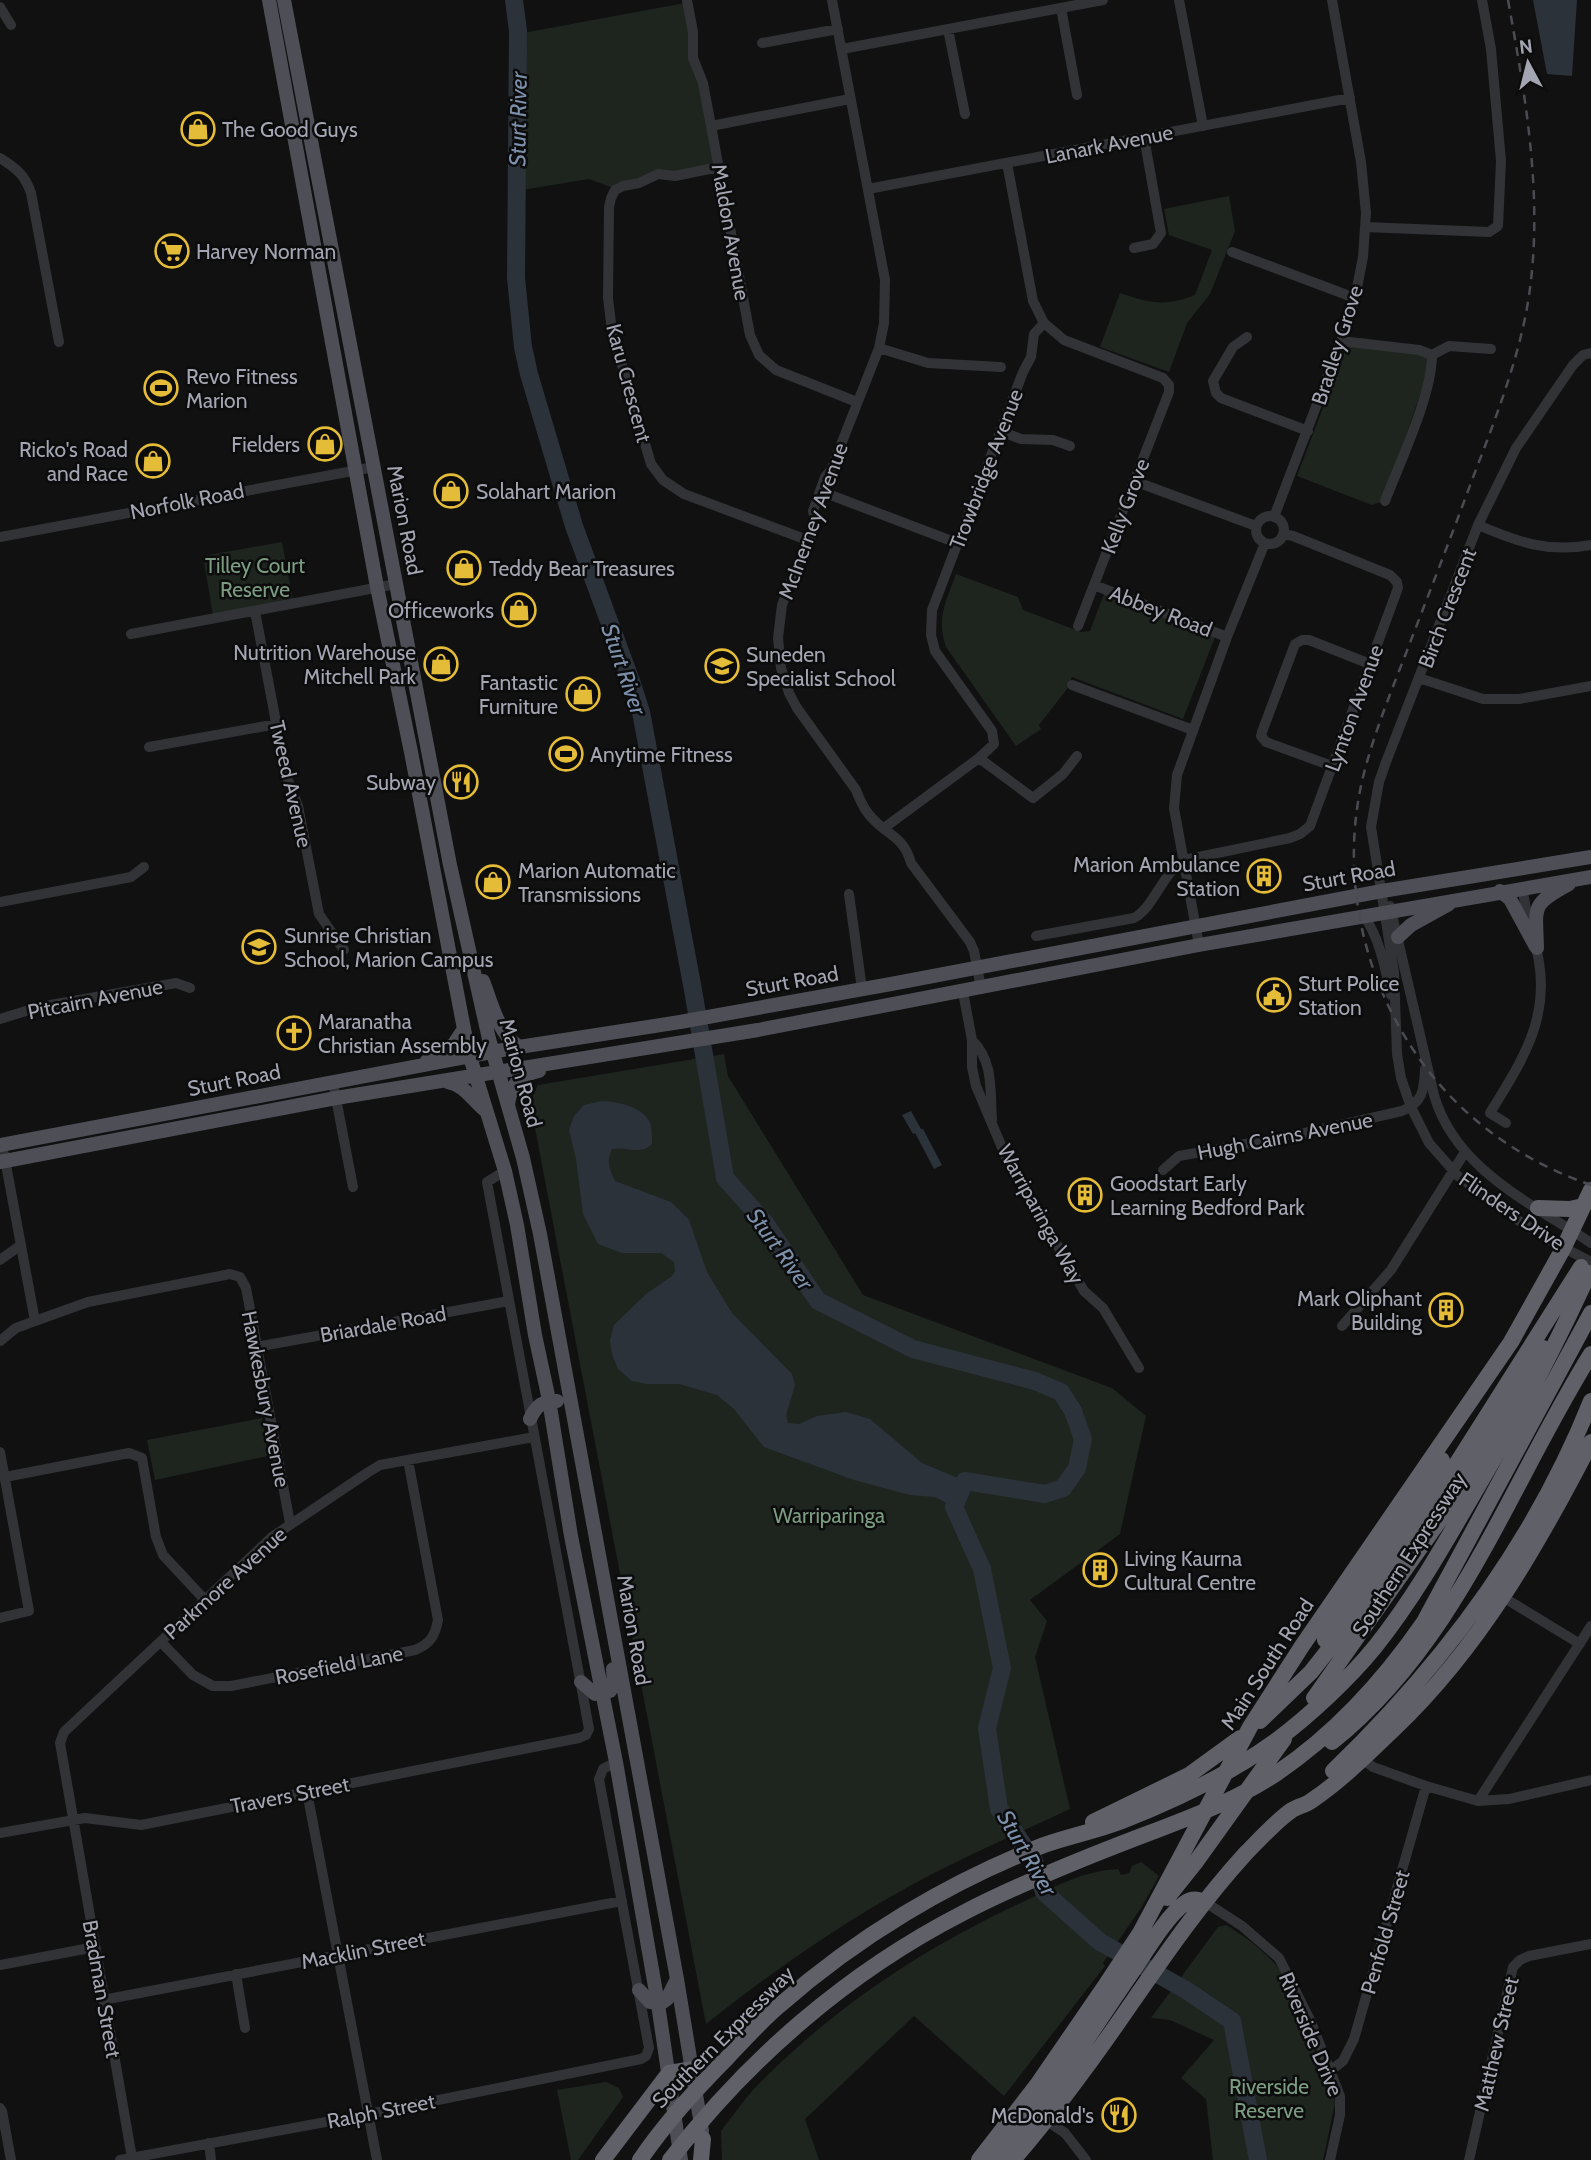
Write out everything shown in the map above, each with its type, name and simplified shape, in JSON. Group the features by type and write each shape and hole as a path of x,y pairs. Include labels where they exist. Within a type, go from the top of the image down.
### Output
{"highway":[{"name":"Main South Road","path":"979,2160 1110,1992 1144,1940 1186,1849 1250,1727 1319,1621 1511,1342 1580,1261 1583,1206 1591,1190"},
{"path":"1538,1208 1570,1209 1583,1206"},
{"path":"1144,1940 1218,1831 1444,1514 1580,1261"},
{"path":"1047,1844 1189,1775 1235,1742 1297,1687 1330,1650 1360,1610 1419,1523 1580,1261"},
{"name":"Southern Expressway","path":"640,2160 687,2099 777,2007 825,1967 905,1915 970,1879 1047,1844 1122,1821 1211,1782 1279,1738 1317,1706 1359,1665 1398,1617 1487,1471 1551,1355 1580,1261"},
{"name":"Southern Expressway","path":"670,2160 717,2102 798,2024 863,1973 908,1943 1055,1869 1191,1816 1238,1794 1275,1774 1303,1754 1356,1707 1391,1667 1424,1622 1591,1312"},
{"path":"1144,1797 1249,1725 1318,1650 1396,1535 1466,1422 1511,1342"},
{"path":"1275,1774 1321,1752 1354,1725 1429,1639 1454,1601 1567,1391 1591,1354"},
{"path":"995,2160 1023,2128 1061,2102 1164,1957 1247,1852 1406,1697 1475,1612 1542,1505 1591,1401"},
{"path":"1293,1809 1310,1803 1362,1759 1434,1687 1503,1597 1553,1515 1591,1442"},
{"path":"1144,1940 1185,1903 1194,1899 1205,1902"},
{"path":"1013,2160 1043,2115 1110,1992"},
{"path":"603,2160 669,2073 693,2070"},
{"path":"1037,2085 1043,2115"},
{"path":"703,2139 703,2160"}],"main road":[{"name":"Marion Road","path":"269,0 377,587 464,1029 505,1171 517,1226 535,1335 550,1400 571,1536 616,1762 658,2004 681,2160"},
{"name":"Marion Road","path":"284,0 467,941 492,1053 532,1195 677,1979 703,2139"},
{"path":"411,752 421,715"},
{"name":"Sturt Road","path":"3,1162 241,1108 333,1083 420,1066 862,989 1382,891 1591,857"},
{"path":"1536,948 1536,913 1539,903 1548,895 1585,878"},
{"name":"Sturt Road","path":"1,1145 241,1108 336,1098 619,1053 963,992 1199,945 1585,878"},
{"path":"1500,891 1510,899 1536,948"},
{"path":"1398,937 1411,925 1460,899"},
{"path":"467,941 502,1028 519,1048"},
{"path":"420,1066 454,1044 464,1029"},
{"path":"508,1108 513,1086 525,1075 619,1053"},
{"path":"440,1080 463,1087 487,1112"},
{"path":"530,1419 540,1405 550,1400 562,1402 572,1411"},
{"path":"571,1536 579,1511 586,1508 591,1511"},
{"path":"581,1682 592,1692 602,1693 613,1688 612,1670 617,1654"},
{"path":"616,1762 625,1763 639,1771"},
{"path":"639,1990 648,2001 658,2004 667,1999 677,1979"}],"street":[{"name":"Maldon Avenue","path":"687,0 693,32 693,58 703,83 750,335 759,355 776,370 858,402"},
{"name":"McInerney Avenue","path":"832,0 885,280 884,323 879,348 813,511 816,523 810,541 804,557 798,563 782,605 778,638 781,668 797,708 856,790 874,821 895,835 909,855 911,863 970,942 981,988"},
{"path":"842,49 1103,0"},
{"path":"1179,0 1203,126"},
{"name":"Bradley Grove","path":"1274,517 1342,341 1355,298 1363,257 1365,227 1361,162 1332,0"},
{"path":"1365,227 1489,232 1498,226 1501,161 1491,49 1482,0"},
{"path":"0,7 11,25"},
{"path":"1061,8 1077,95"},
{"path":"762,43 838,29"},
{"path":"948,29 965,114"},
{"name":"Lanark Avenue","path":"868,189 1350,98"},
{"path":"711,126 850,99"},
{"path":"1134,248 1153,244 1161,233 1144,137"},
{"path":"0,158 16,168 26,180 31,194 59,342"},
{"path":"1007,163 1032,301 1044,323"},
{"name":"Karu Crescent","path":"719,167 675,176 658,174 615,190 609,207 608,298 611,331 651,464 663,480 684,494 810,541"},
{"path":"1232,252 1355,298"},
{"name":"Kelly Grove","path":"1044,323 1064,340 1163,378 1169,385 1169,392 1078,626"},
{"name":"Trowbridge Avenue","path":"979,758 994,744 992,731 935,650 930,623 935,598 1031,357 1034,334 1044,323"},
{"path":"1247,337 1233,347 1213,381 1216,393 1221,398 1308,432"},
{"path":"1342,341 1419,350 1432,355"},
{"path":"1432,355 1448,346 1491,349"},
{"path":"879,348 928,363 1001,367"},
{"name":"Birch Crescent","path":"1388,911 1371,827 1374,803 1386,762 1478,526 1516,448 1573,365 1583,355 1591,353"},
{"path":"1385,501 1420,410 1431,373 1432,355"},
{"path":"1000,431 1021,439 1054,440 1070,446"},
{"name":"Norfolk Road","path":"0,537 374,467"},
{"path":"1134,481 1256,526"},
{"path":"820,491 957,542"},
{"path":"1274,517 1283,525 1283,534 1277,542 1265,543 1258,538 1256,526 1262,519 1274,517"},
{"path":"1478,526 1522,543 1554,548 1591,545"},
{"name":"Lynton Avenue","path":"1184,860 1290,838 1310,826 1396,595 1397,582 1390,575 1283,534"},
{"path":"1199,945 1174,808 1177,775 1227,637 1265,543"},
{"path":"131,634 396,584"},
{"name":"Abbey Road","path":"1094,585 1227,637"},
{"name":"Tweed Avenue","path":"255,611 286,775 298,806 319,914 344,950"},
{"path":"1332,766 1263,739 1262,732 1271,707 1295,645 1302,640 1309,640 1370,664"},
{"path":"1419,678 1483,699 1519,699 1591,686"},
{"path":"1072,685 1193,730"},
{"path":"149,747 277,724"},
{"path":"884,828 979,758 1033,798 1063,774 1077,756"},
{"path":"1036,936 1134,918 1142,914 1170,870 1184,860"},
{"path":"0,902 131,877 144,867"},
{"path":"1506,1123 1490,1112 1519,1065 1534,1031 1541,983 1522,888"},
{"path":"849,894 862,989"},
{"name":"Flinders Drive","path":"1388,911 1398,937 1438,1106 1450,1131 1465,1152 1488,1174 1583,1237"},
{"name":"Flinders Drive","path":"1388,911 1399,1067 1411,1107 1429,1143 1452,1171 1506,1212 1580,1261"},
{"path":"1364,916 1383,961 1395,1015"},
{"name":"Pitcairn Avenue","path":"0,1019 39,1007 176,983 190,988"},
{"name":"Warriparinga Way","path":"963,992 972,1040 976,1086 1006,1157 1084,1291 1103,1308 1139,1368"},
{"name":"Warriparinga Way","path":"972,1040 983,1054 990,1073 993,1126"},
{"path":"1411,1107 1423,1091 1425,1057"},
{"path":"333,1083 353,1187"},
{"name":"Hugh Cairns Avenue","path":"1163,1170 1179,1156 1385,1116 1411,1107 1438,1106"},
{"path":"0,1341 16,1328 35,1321 1,1145"},
{"path":"1342,1326 1391,1270 1465,1152"},
{"path":"505,1171 487,1182 581,1682"},
{"path":"0,1260 21,1245"},
{"name":"Hawkesbury Avenue","path":"35,1321 88,1302 230,1274 240,1276 246,1288 290,1523"},
{"name":"Briardale Road","path":"256,1348 509,1301"},
{"name":"Parkmore Avenue","path":"73,1819 60,1743 64,1732 272,1537 380,1465 534,1437"},
{"path":"0,1452 29,1611 0,1618"},
{"path":"5,1477 130,1453 142,1458 156,1538 163,1555 205,1600"},
{"name":"Rosefield Lane","path":"161,1642 193,1675 213,1686 231,1686 415,1650 427,1645 435,1634 438,1620 408,1460"},
{"path":"1503,1597 1580,1644"},
{"path":"1478,1801 1591,1626"},
{"name":"Travers Street","path":"0,1833 85,1818 141,1825 579,1738 586,1735 589,1729 581,1682"},
{"path":"1362,1759 1373,1767 1478,1801 1509,1799 1591,1780"},
{"path":"616,1762 603,1769 599,1779 639,1990"},
{"name":"Penfold Street","path":"1331,2070 1343,2061 1354,2039 1426,1786"},
{"path":"307,1792 377,2160"},
{"name":"Bradman Street","path":"73,1819 126,2159"},
{"name":"Macklin Street","path":"103,2000 622,1901"},
{"name":"Riverside Drive","path":"1205,1902 1242,1926 1279,1958 1311,2022 1340,2096 1340,2115 1330,2160"},
{"name":"Matthew Street","path":"1469,2160 1513,1967 1520,1959 1530,1956 1591,1944"},
{"path":"0,1965 95,1947"},
{"path":"236,1974 246,2028"},
{"name":"Ralph Street","path":"126,2159 369,2114 641,2059 646,2056 649,2048 639,1990"},
{"path":"0,2108 11,2160"},
{"path":"1043,2115 1065,2133 1086,2160"},
{"path":"209,2143 211,2160"}],"green space":[{"path":"685,3 716,164 613,188 589,179 522,190 523,33"},
{"path":"1229,196 1235,231 1210,294 1187,323 1169,372 1100,347 1120,293 1157,302 1175,301 1195,295 1212,250 1169,235 1164,209"},
{"path":"1347,345 1429,356 1428,372 1383,501 1372,505 1297,476"},
{"name":"Tilley Court Reserve","path":"282,542 293,600 213,615 203,556"},
{"path":"956,574 1018,597 1023,610 1081,632 1090,631 1104,594 1215,637 1183,719 1072,677 1067,689 1039,725 1041,729 1016,746 946,647 942,619"},
{"name":"Warriparinga","path":"724,1054 728,1076 863,1295 1112,1388 1146,1416 1120,1534 1030,1600 1047,1621 1035,1657 1070,1809 951,1865 874,1906 788,1962 706,2024 530,1102 538,1085"},
{"path":"262,1418 268,1456 155,1480 147,1440"},
{"path":"1141,1862 1159,1876 1141,1908 1103,1963 1105,1966 1004,2096 914,2016 805,2119 819,2160 722,2160 721,2131 754,2089 814,2033 880,1983 950,1939 1058,1885 1104,1871 1118,1869 1121,1875 1129,1873 1132,1866"},
{"name":"Riverside Reserve","path":"1226,1925 1255,1945 1280,1970 1332,2089 1335,2103 1323,2160 1213,2160 1206,2099 1181,2078 1214,2040 1170,2020 1151,2018 1218,1927"},
{"path":"606,2082 619,2088 623,2097 578,2160 571,2160 557,2090"}],"shaded area":[{"path":"1533,0 1577,0 1572,76 1547,74"},
{"path":"602,1101 631,1107 644,1114 648,1120 652,1144 638,1150 612,1149 609,1165 615,1181 671,1202 689,1220 707,1272 732,1313 792,1374 795,1385 786,1415 788,1423 799,1424 817,1416 846,1412 870,1419 922,1463 965,1481 954,1507 935,1497 910,1495 854,1480 764,1447 733,1408 717,1395 679,1384 632,1381 618,1369 610,1340 614,1325 675,1271 674,1262 661,1253 622,1253 598,1244 583,1214 576,1159 569,1130 574,1116 584,1105"},
{"path":"911,1111 942,1165 934,1169 902,1115"}],"waterway":[{"name":"Sturt River","path":"514,0 518,31 516,278 523,347 574,526 641,712 725,1178 765,1223 818,1301 913,1349 1035,1381 1061,1392 1073,1411 1083,1439 1077,1468 1063,1488 1045,1494 965,1481 954,1507 982,1569 1002,1668 987,1728 999,1809 1034,1861 1044,1892 1100,1942 1186,1990 1232,2021 1258,2160"}],"railway":[{"path":"1508,0 1532,161 1534,242 1531,283 1514,363 1494,422 1369,755 1357,807 1355,876 1358,911 1376,978 1390,1010 1424,1065 1443,1088 1486,1129 1536,1161 1591,1185"}],"place":[{"name":"The Good Guys","path":"198,129"},
{"name":"Harvey Norman","path":"172,251"},
{"name":"Revo Fitness Marion","path":"161,388"},
{"name":"Fielders","path":"325,444"},
{"name":"Ricko's Road and Race","path":"153,461"},
{"name":"Solahart Marion","path":"451,491"},
{"name":"Teddy Bear Treasures","path":"464,568"},
{"name":"Officeworks","path":"519,610"},
{"name":"Nutrition Warehouse Mitchell Park","path":"441,664"},
{"name":"Suneden Specialist School","path":"722,666"},
{"name":"Fantastic Furniture","path":"583,694"},
{"name":"Anytime Fitness","path":"566,754"},
{"name":"Subway","path":"461,782"},
{"name":"Marion Ambulance Station","path":"1264,876"},
{"name":"Marion Automatic Transmissions","path":"493,882"},
{"name":"Sunrise Christian School, Marion Campus","path":"259,947"},
{"name":"Sturt Police Station","path":"1274,995"},
{"name":"Maranatha Christian Assembly","path":"294,1033"},
{"name":"Goodstart Early Learning Bedford Park","path":"1085,1195"},
{"name":"Mark Oliphant Building","path":"1446,1310"},
{"name":"Living Kaurna Cultural Centre","path":"1100,1570"},
{"name":"McDonald's","path":"1119,2115"}]}
